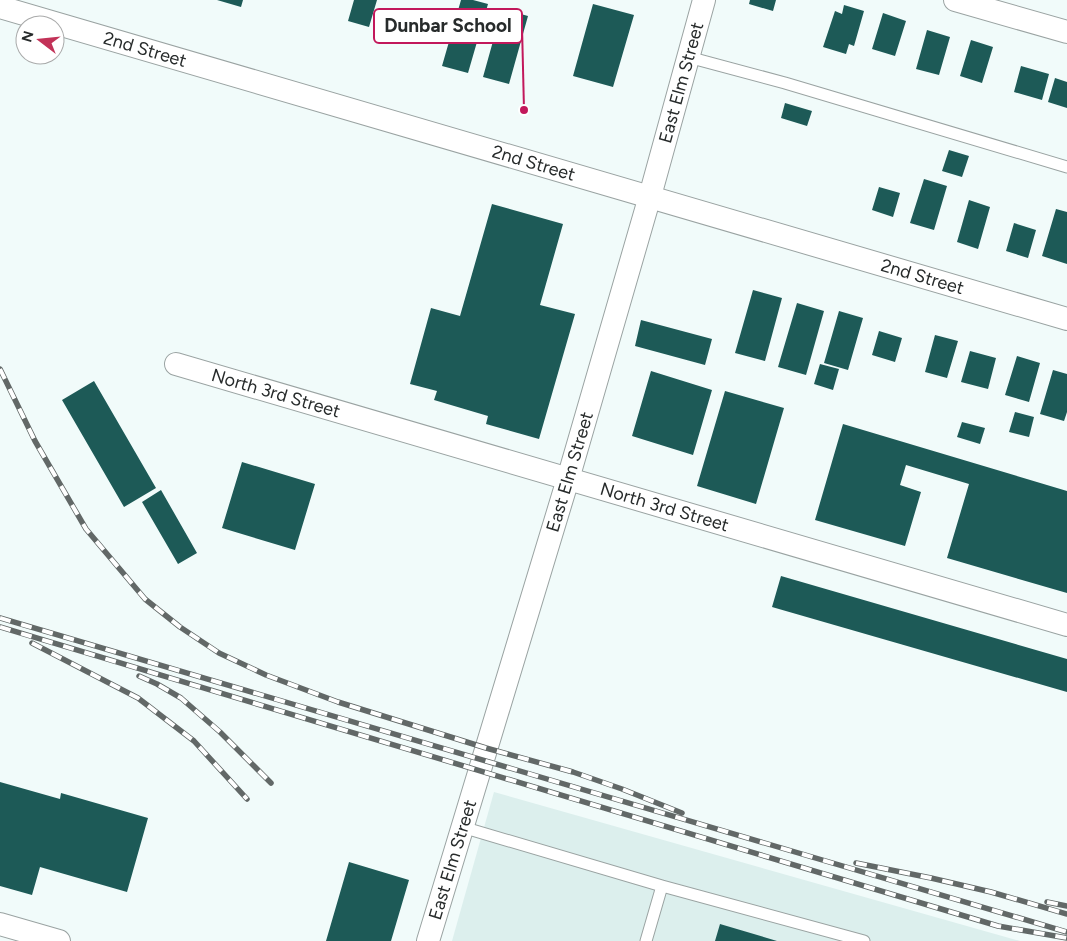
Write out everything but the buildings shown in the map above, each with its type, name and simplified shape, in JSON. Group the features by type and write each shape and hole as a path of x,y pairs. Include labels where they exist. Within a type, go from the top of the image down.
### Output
{"street":[{"name":"East Elm Street","path":"428,941 568,479 650,196 704,0"},
{"path":"955,0 1067,32"},
{"name":"2nd Street","path":"0,7 1067,319"},
{"name":"North 3rd Street","path":"176,364 1067,625"},
{"path":"0,924 58,941"}],"lane":[{"path":"688,57 794,86 1067,167"},
{"path":"462,827 662,886 864,941"},
{"path":"646,941 662,886"}],"shaded area":[{"path":"494,792 1020,941 452,941"}],"railway":[{"path":"0,369 35,441 86,529 145,599 180,627 219,653 266,675 338,702 486,748 573,772 682,813"},
{"path":"0,618 1067,932"},
{"path":"0,627 998,926 1067,938"},
{"path":"32,643 138,698 194,741 247,799"},
{"path":"139,676 181,698 220,732 271,783"},
{"path":"856,863 991,892 1067,914"},
{"path":"1047,902 1067,906"}],"place":[{"name":"Dunbar School","path":"524,110"}]}
